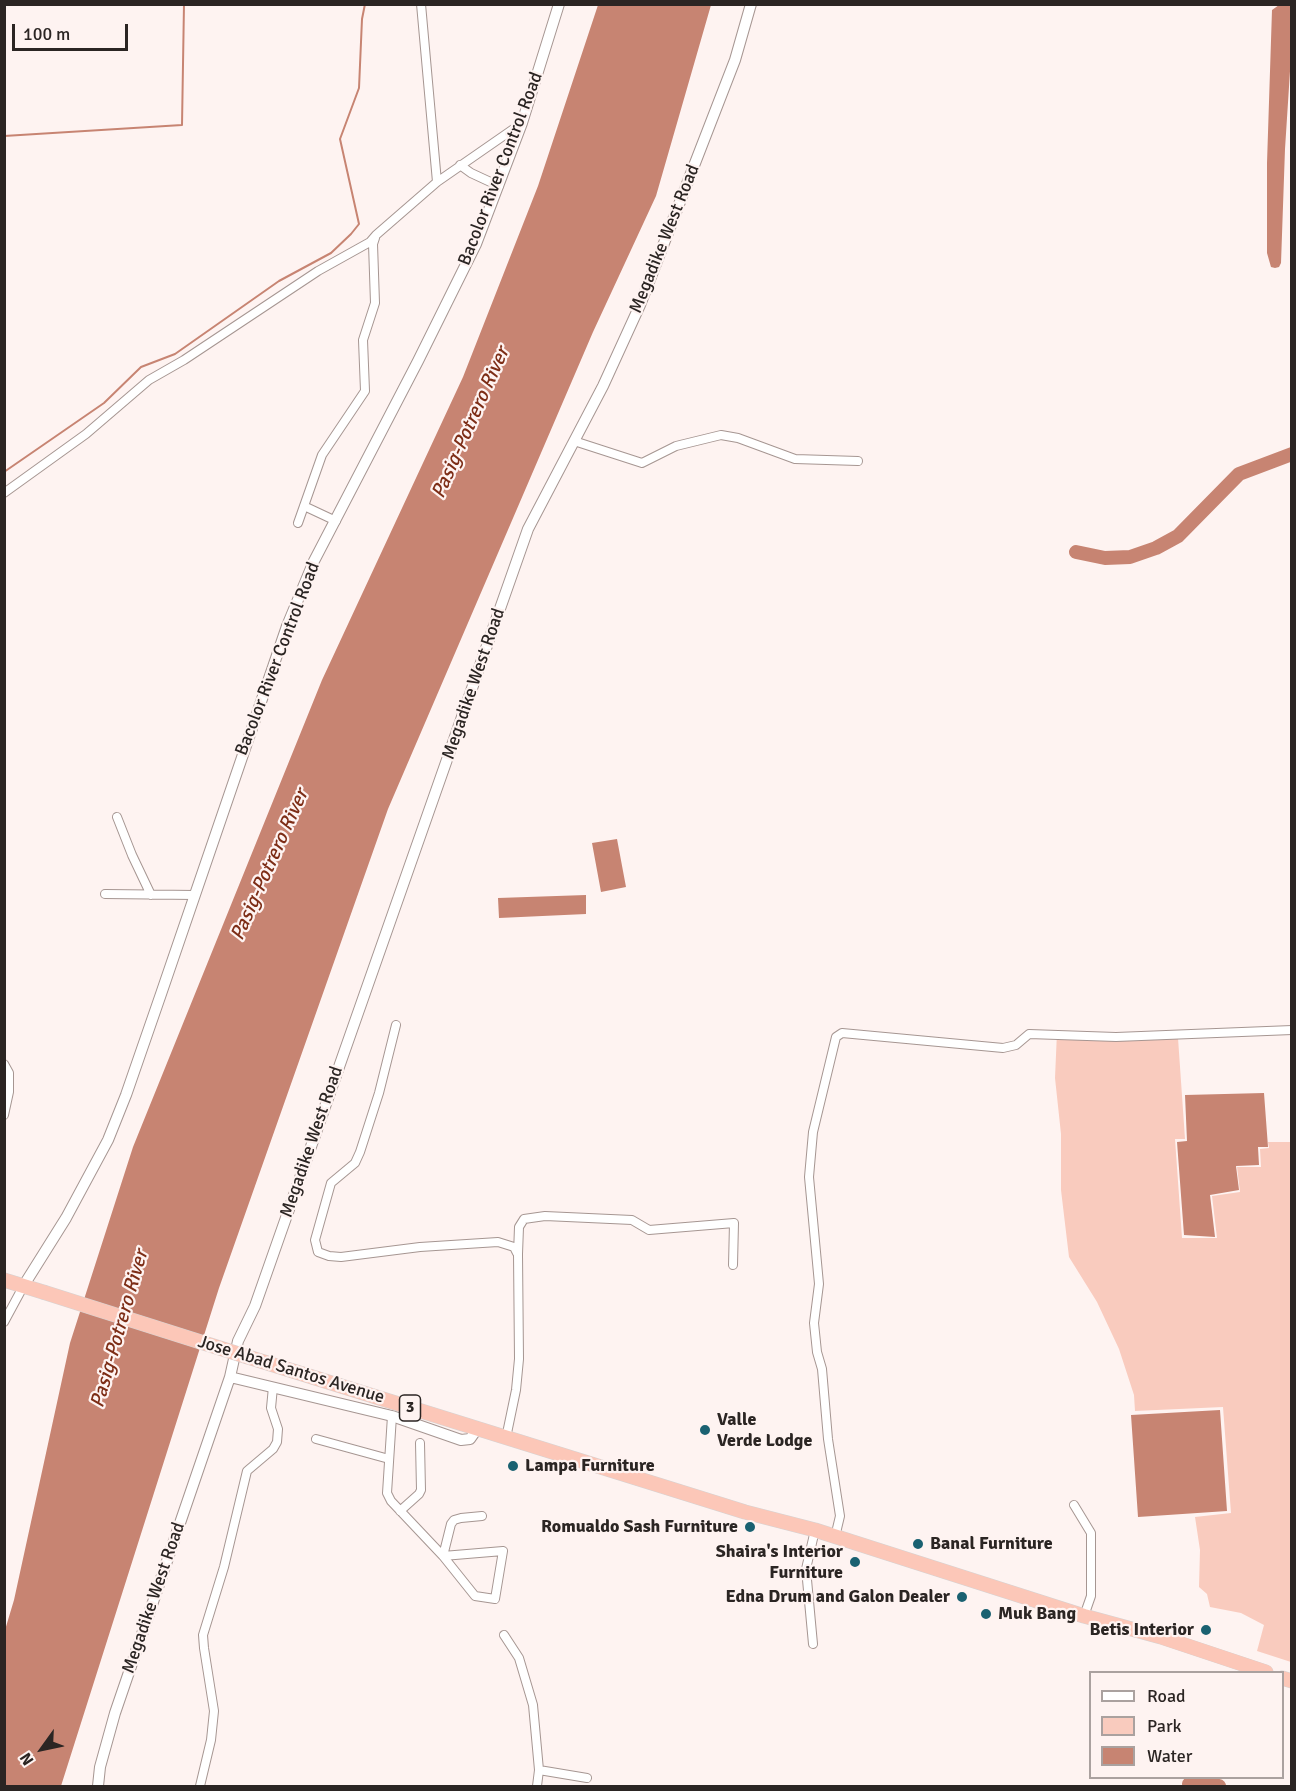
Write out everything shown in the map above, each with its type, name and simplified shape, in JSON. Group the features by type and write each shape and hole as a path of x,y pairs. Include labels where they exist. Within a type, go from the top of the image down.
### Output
{"highway":[{"name":"Jose Abad Santos Avenue","path":"4,1280 745,1512 815,1530 1084,1616 1161,1637 1263,1671"}],"street":[{"path":"421,4 437,182"},
{"name":"Bacolor River Control Road","path":"24,1286 66,1218 108,1140 126,1095 287,626 314,561 479,236 522,123 559,4"},
{"name":"Megadike West Road","path":"98,1786 100,1767 115,1713 230,1377 238,1341 252,1313 276,1246 524,539 603,386 640,305 735,60 751,4"},
{"path":"4,494 86,434 149,380 184,360 318,271 370,242 437,182 522,123"},
{"path":"460,165 498,186"},
{"path":"298,523 322,455 365,391 363,340 375,303 373,244 376,235"},
{"path":"574,441 642,463 676,446 721,435 738,438 795,459 858,461"},
{"path":"304,506 336,521"},
{"path":"117,817 151,895"},
{"path":"105,894 195,895"},
{"path":"396,1025 379,1093 360,1152 355,1163 331,1183 315,1240 318,1252 341,1257 420,1247 498,1242 514,1247 518,1254"},
{"path":"835,1537 840,1516 828,1439 822,1369 816,1343 814,1310 819,1284 809,1177 813,1132 836,1037 842,1033 1003,1048 1016,1045 1029,1034 1116,1037 1292,1030"},
{"path":"4,1064 9,1073 9,1082 4,1115"},
{"path":"506,1438 516,1390 519,1359 518,1254 519,1227 524,1218 546,1216 632,1220 649,1230 734,1223 733,1265"},
{"path":"4,1322 24,1286"},
{"path":"230,1377 392,1416 461,1440 470,1439 477,1429"},
{"path":"200,1786 211,1740 214,1711 203,1635 224,1567 246,1472 273,1449 277,1442 278,1429 271,1408 273,1387"},
{"path":"392,1416 387,1492 391,1501 443,1556 475,1596 495,1599 503,1551 443,1556"},
{"path":"316,1440 389,1459"},
{"path":"400,1511 421,1490 420,1443"},
{"path":"1074,1504 1091,1533 1091,1596 1084,1616"},
{"path":"443,1556 454,1520 482,1516"},
{"path":"813,1644 806,1569 815,1530"},
{"path":"504,1635 519,1658 532,1705 538,1770 537,1786"},
{"path":"538,1770 587,1778"}],"green space":[{"path":"1057,1032 1178,1038 1185,1139 1175,1139 1182,1238 1217,1238 1212,1196 1240,1192 1237,1167 1261,1167 1260,1149 1269,1148 1268,1142 1291,1142 1291,1662 1257,1651 1264,1625 1241,1613 1210,1607 1207,1594 1199,1587 1200,1550 1195,1517 1231,1513 1223,1407 1135,1411 1134,1395 1119,1349 1097,1302 1069,1257 1061,1190 1061,1134 1055,1078"}],"water":[{"name":"Pasig-Potrero River","path":"598,5 711,5 656,196 593,332 388,809 219,1288 61,1786 5,1786 5,1630 14,1600 70,1343 133,1147 322,680 463,377 538,186"},
{"path":"1279,5 1291,5 1292,40 1281,263 1275,268 1271,267 1267,253 1267,163 1272,10"},
{"path":"617,839 626,887 601,892 592,843"},
{"path":"586,895 586,914 499,918 498,898"},
{"path":"1264,1093 1268,1147 1258,1147 1259,1165 1236,1166 1239,1190 1210,1195 1215,1237 1184,1235 1177,1142 1187,1141 1185,1095"},
{"path":"1220,1410 1227,1511 1138,1517 1131,1415"}],"waterway":[{"path":"4,136 182,125 184,4"},
{"path":"4,472 104,403 141,367 175,354 279,281 331,253 359,224 340,139 359,88 362,19 365,4"},
{"path":"1076,552 1105,558 1130,557 1156,548 1178,536 1239,474 1292,454"},
{"path":"1189,1784 1219,1786"}],"place":[{"name":"Valle Verde Lodge","path":"705,1430"},
{"name":"Lampa Furniture","path":"513,1466"},
{"name":"Romualdo Sash Furniture","path":"750,1527"},
{"name":"Banal Furniture","path":"918,1544"},
{"name":"Shaira's Interior Furniture","path":"855,1562"},
{"name":"Edna Drum and Galon Dealer","path":"962,1597"},
{"name":"Muk Bang","path":"986,1614"},
{"name":"Betis Interior","path":"1206,1630"}]}
